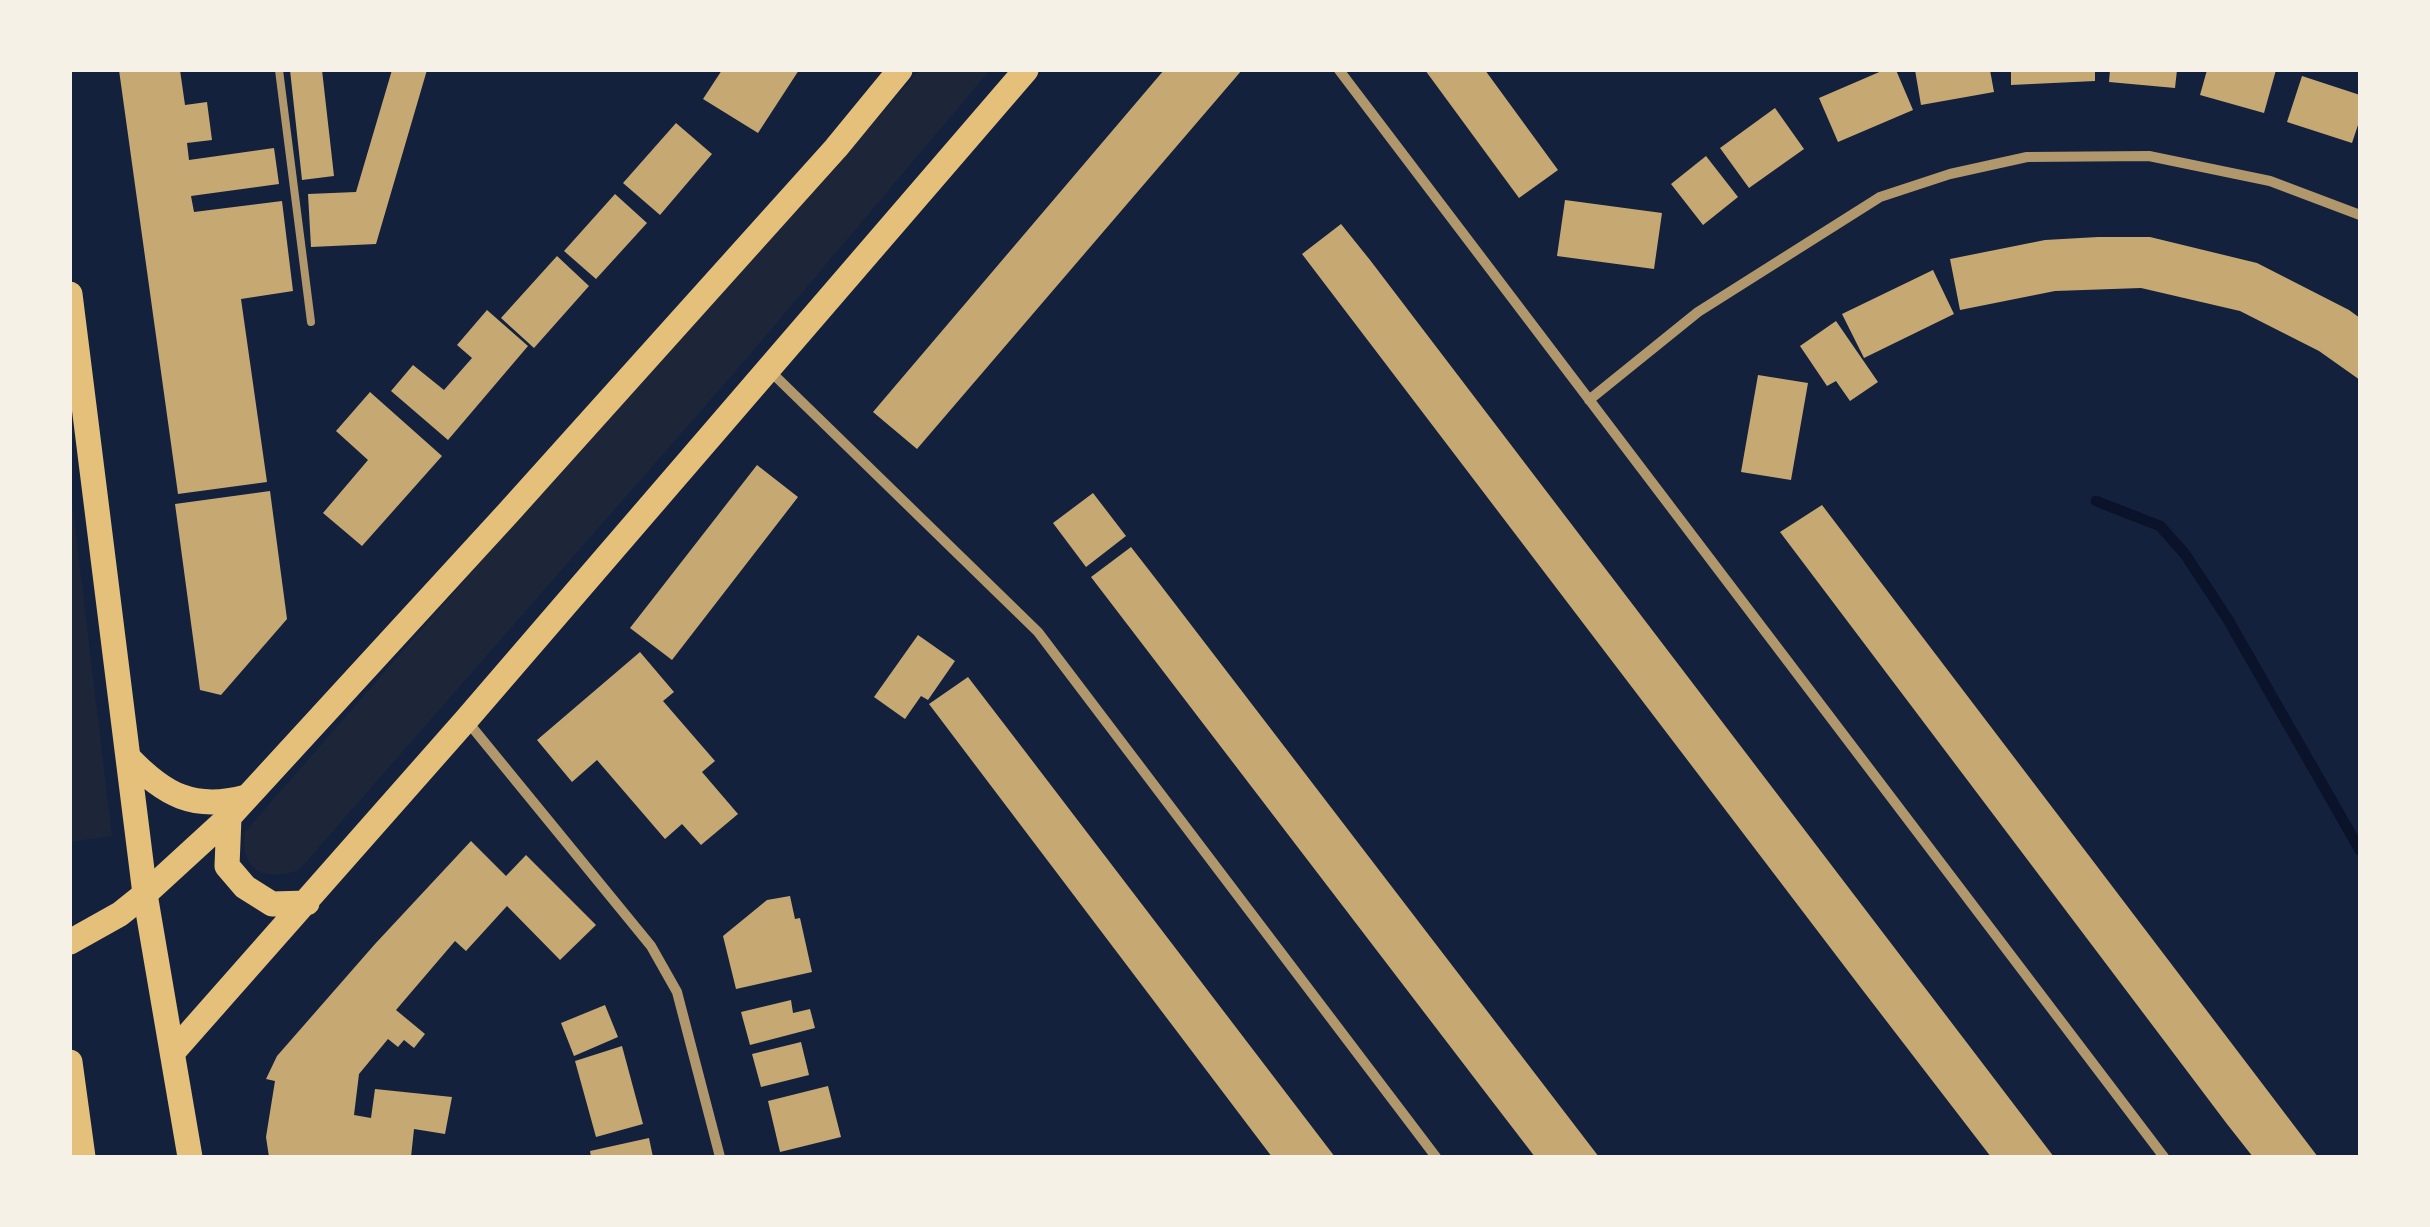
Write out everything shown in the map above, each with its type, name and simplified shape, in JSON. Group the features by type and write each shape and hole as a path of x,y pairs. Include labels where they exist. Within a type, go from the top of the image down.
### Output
{"main road":[{"path":"70,942 120,914 229,816 823,163 900,70"},
{"path":"174,1052 1026,70"},
{"path":"70,294 145,894 190,1157"},
{"path":"128,757 153,784 193,801 221,804 246,797"},
{"path":"229,816 226,866 245,888 272,904 307,903"},
{"path":"70,1063 82,1157"}],"street":[{"path":"1339,70 2164,1157"},
{"path":"1589,400 1698,312 1863,208 1880,198 1950,174 2027,157 2149,156 2270,181 2360,214"},
{"path":"769,370 1038,632 1436,1157"},
{"path":"466,720 651,946 677,992 720,1157"}],"lane":[{"path":"279,70 311,322"}],"shaded area":[{"path":"920,70 990,70 741,365 299,870 276,875 257,870 246,856 245,832 564,466"},
{"path":"70,485 112,836 70,842"}],"building":[{"path":"119,70 180,70 185,105 207,102 212,140 187,143 189,160 274,148 279,184 191,196 194,212 282,201 293,291 241,299 267,482 178,494"},
{"path":"290,70 322,70 334,176 302,180"},
{"path":"392,70 427,70 376,244 311,247 308,194 356,192"},
{"path":"722,70 799,70 758,133 703,99"},
{"path":"1164,70 1242,70 917,449 873,412"},
{"path":"1425,70 1485,70 1558,170 1519,198"},
{"path":"1884,70 1896,70 1913,110 1838,142 1819,98"},
{"path":"1915,70 1990,70 1994,92 1921,105"},
{"path":"2011,70 2095,70 2095,81 2011,85"},
{"path":"2110,70 2177,70 2175,88 2109,82"},
{"path":"2207,70 2276,70 2264,113 2200,95"},
{"path":"2302,76 2360,95 2360,119 2352,143 2287,122"},
{"path":"1775,108 1804,149 1749,188 1720,148"},
{"path":"676,123 712,154 660,215 623,183"},
{"path":"1706,156 1738,197 1703,225 1671,184"},
{"path":"615,194 647,223 596,279 564,251"},
{"path":"1565,200 1662,213 1654,269 1557,256"},
{"path":"1341,224 2054,1157 1991,1157 1861,988 1302,254"},
{"path":"2150,237 2257,263 2349,310 2360,318 2360,380 2319,351 2240,311 2141,288 2055,291 1960,310 1950,259 2045,240"},
{"path":"557,256 589,286 534,348 501,318"},
{"path":"1933,270 1954,314 1864,358 1842,314"},
{"path":"487,310 528,346 448,440 391,391 413,365 444,390 472,358 457,345"},
{"path":"1836,321 1878,382 1850,401 1836,381 1827,386 1800,346"},
{"path":"1758,375 1808,383 1791,480 1741,472"},
{"path":"370,392 442,456 362,546 323,513 368,460 336,431"},
{"path":"757,465 798,497 672,660 630,628"},
{"path":"270,491 287,619 221,695 200,690 175,504"},
{"path":"1093,493 1126,536 1086,567 1053,523"},
{"path":"1822,505 2318,1157 2253,1157 2227,1124 1780,532"},
{"path":"1131,547 1599,1157 1535,1157 1482,1088 1091,577"},
{"path":"918,635 955,661 928,700 921,696 905,719 874,697"},
{"path":"640,652 674,692 663,701 715,761 702,772 738,814 701,845 682,824 665,839 597,760 572,782 537,740"},
{"path":"968,677 1335,1157 1272,1157 929,704"},
{"path":"471,841 506,876 526,855 596,925 560,960 507,906 466,951 455,941 396,1010 425,1034 414,1048 404,1040 398,1047 388,1039 359,1074 354,1115 371,1118 375,1089 452,1097 445,1134 414,1129 411,1157 269,1157 266,1137 275,1081 266,1079 277,1056"},
{"path":"790,896 795,919 800,918 812,972 736,989 723,936 767,900"},
{"path":"791,1000 793,1013 810,1009 815,1028 750,1045 741,1012"},
{"path":"605,1005 618,1037 574,1056 561,1023"},
{"path":"801,1042 809,1075 761,1087 752,1054"},
{"path":"622,1046 643,1124 596,1137 575,1061"},
{"path":"828,1086 841,1137 780,1152 768,1101"},
{"path":"649,1138 653,1157 591,1157 590,1151"}],"waterway":[{"path":"2096,501 2160,526 2185,554 2227,618 2360,850"}]}
